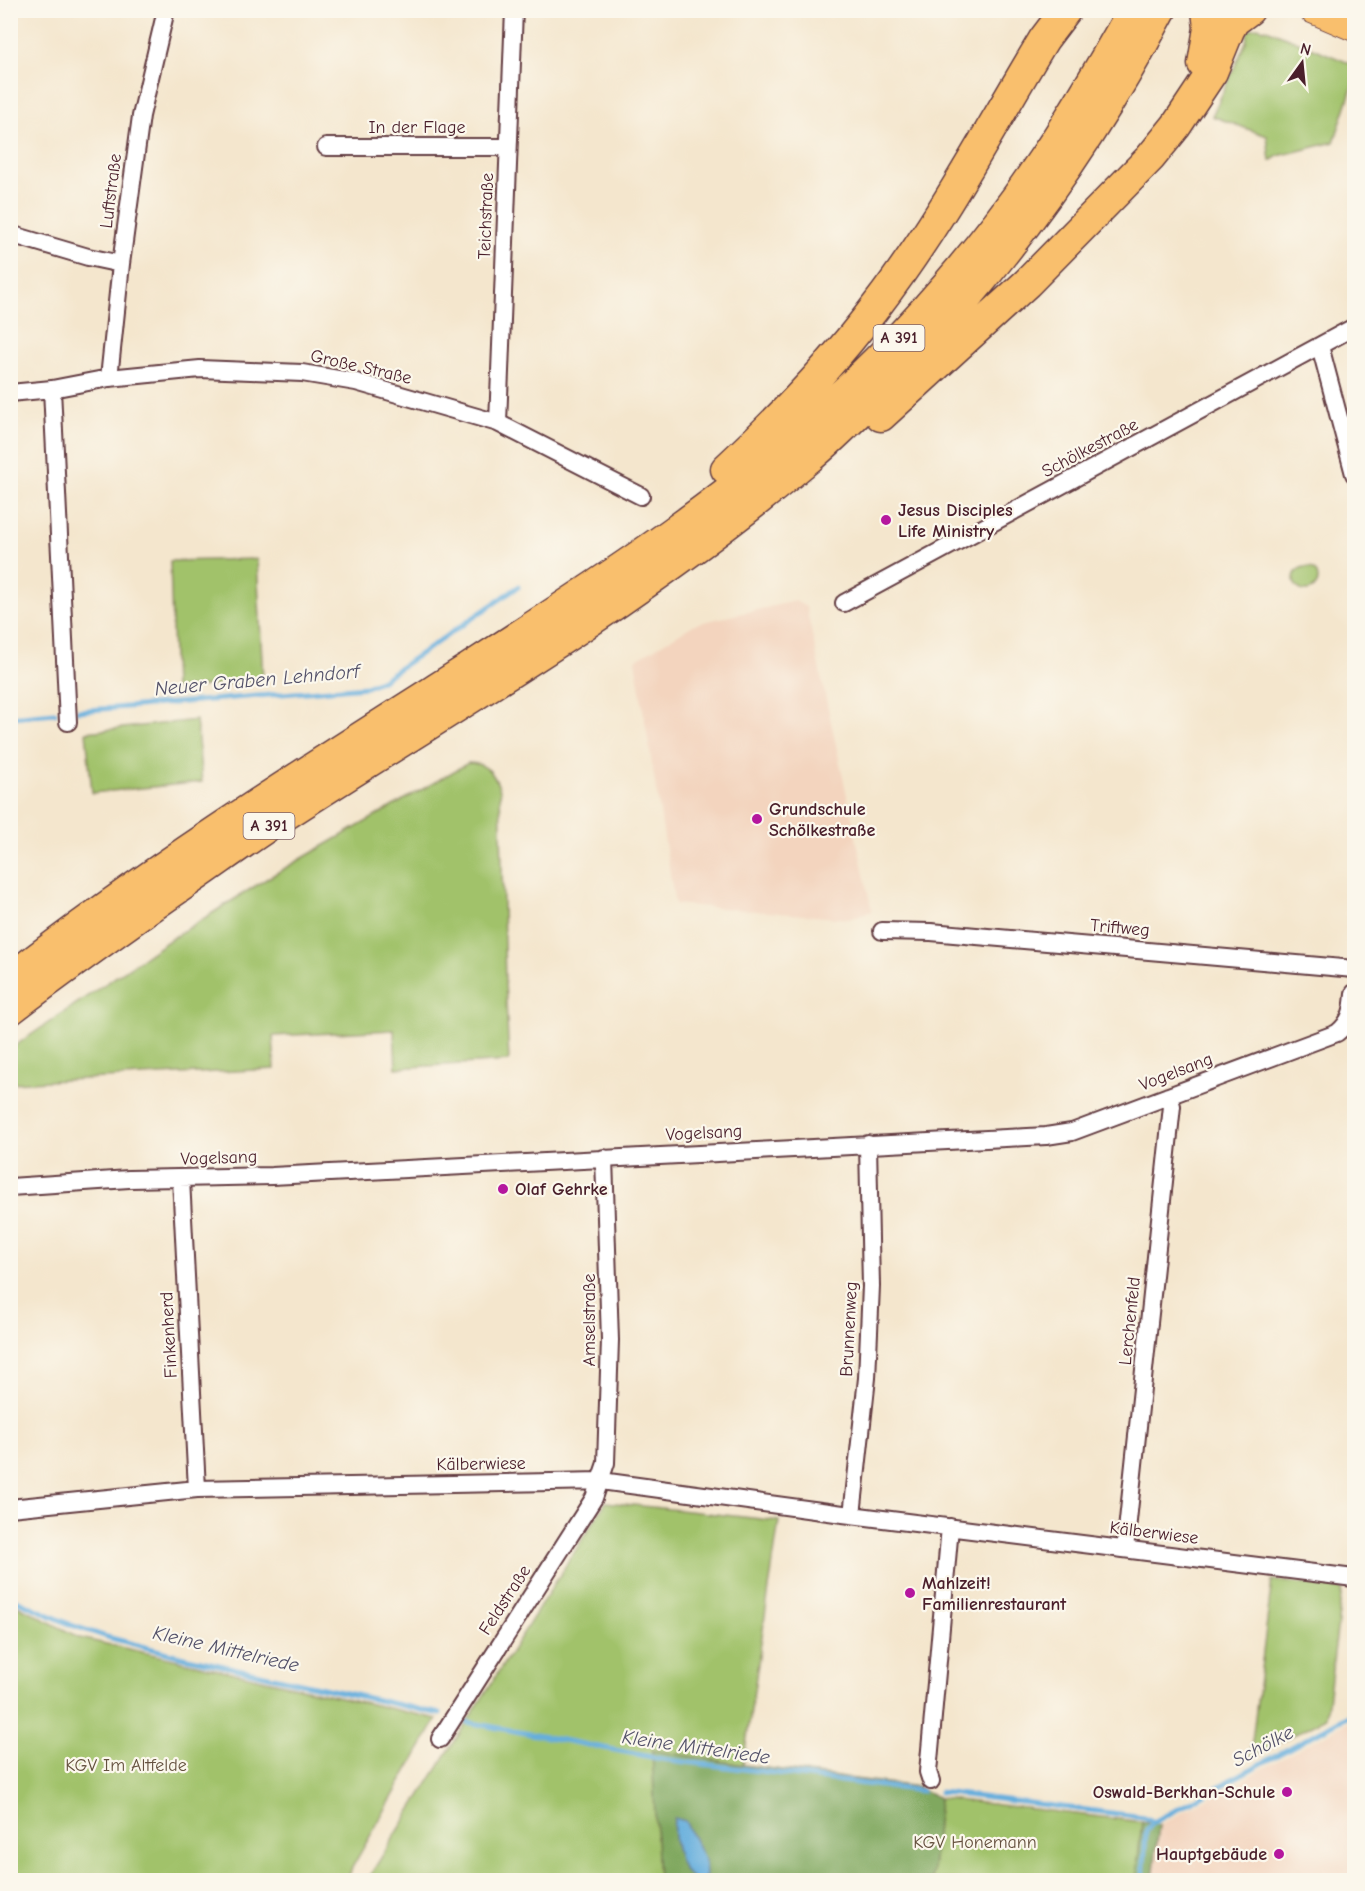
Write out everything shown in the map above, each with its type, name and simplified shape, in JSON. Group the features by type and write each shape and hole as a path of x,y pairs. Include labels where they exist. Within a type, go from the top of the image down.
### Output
{"highway":[{"path":"1044,39 1056,10"},
{"path":"606,580 619,555 660,525 733,463 781,417 852,338 925,237 1044,39 1066,10"},
{"name":"A 391","path":"10,979 55,944 238,818 606,580 674,532 782,447 851,386 894,343 944,287 1033,175 1133,27 1161,10"},
{"path":"1188,107 1201,75 1207,43 1207,10"},
{"path":"810,458 854,440 947,358 1027,283 1109,201 1150,158 1176,126 1212,72 1234,21 1248,10"},
{"name":"A 391","path":"10,1010 70,964 279,819 433,722 639,587 727,525 810,458 935,334 1014,242 1091,131 1133,27"}],"main road":[{"path":"1312,10 1354,28"}],"street":[{"name":"Luftstraße","path":"109,378 141,116 165,10"},
{"name":"Teichstraße","path":"498,423 514,10"},
{"name":"In der Flage","path":"326,147 508,147"},
{"path":"10,234 88,257 122,264"},
{"name":"Schölkestraße","path":"844,603 1354,327"},
{"path":"1320,346 1354,474"},
{"name":"Große Straße","path":"10,393 52,390 109,378 200,369 302,373 356,382 498,423 641,496"},
{"path":"52,390 68,722"},
{"name":"Triftweg","path":"882,932 931,932 1354,969"},
{"name":"Vogelsang","path":"10,1187 129,1179 272,1176 1036,1136 1072,1132 1337,1033 1345,1027 1352,1015 1354,993"},
{"name":"Lerchenfeld","path":"1125,1549 1172,1106 1168,1096"},
{"name":"Brunnenweg","path":"852,1515 867,1378 870,1318 868,1144"},
{"name":"Amselstraße","path":"601,1481 606,1463 610,1340 604,1158"},
{"name":"Finkenherd","path":"181,1179 197,1489"},
{"name":"Kälberwiese","path":"10,1508 197,1489 601,1481 1354,1578"},
{"name":"Feldstraße","path":"440,1739 594,1498 601,1481"},
{"path":"931,1781 928,1772 950,1527"}],"shaded area":[{"name":"Grundschule Schölkestraße","path":"795,601 806,607 872,911 849,919 675,904 635,660 695,624"},
{"name":"Oswald-Berkhan-Schule","path":"1354,1719 1354,1880 1153,1880 1159,1825"}],"green space":[{"path":"1257,27 1354,65 1354,82 1334,142 1278,156 1270,161 1267,136 1212,116 1246,42 1248,30"},
{"path":"257,559 263,681 174,689 170,561"},
{"path":"1306,567 1314,571 1318,579 1314,587 1306,591 1298,587 1294,579 1298,571"},
{"path":"196,720 202,782 92,793 86,732"},
{"path":"468,763 475,763 489,770 500,790 509,1061 396,1068 394,1030 273,1036 275,1069 11,1083 11,1049 19,1043 168,941 268,878"},
{"path":"606,1502 779,1521 743,1765 653,1751 658,1880 367,1880"},
{"path":"1272,1580 1342,1589 1326,1718 1250,1758"},
{"name":"KGV Im Altfelde","path":"11,1602 80,1638 437,1719 345,1880 11,1880"},
{"path":"652,1750 743,1765 918,1787 939,1798 932,1880 658,1880"},
{"name":"KGV Honemann","path":"939,1798 1142,1822 1136,1880 932,1880"},
{"path":"1142,1822 1159,1825 1153,1880 1136,1880"}],"water":[{"path":"674,1818 685,1821 705,1861 706,1876 701,1880 693,1880 679,1860 675,1843"}],"waterway":[{"name":"Neuer Graben Lehndorf","path":"78,711 366,687 382,680 518,587"},
{"name":"Neuer Graben Lehndorf","path":"10,717 55,713"},
{"name":"Kleine Mittelriede","path":"10,1597 71,1625 107,1637 179,1656 440,1714"},
{"name":"Schölke","path":"1143,1880 1146,1831 1154,1822 1354,1713"},
{"name":"Kleine Mittelriede","path":"467,1722 662,1759 922,1791"},
{"name":"Kleine Mittelriede","path":"940,1792 1144,1817 1154,1822"}],"place":[{"name":"Jesus Disciples Life Ministry","path":"886,520"},
{"name":"Grundschule Schölkestraße","path":"757,819"},
{"name":"Olaf Gehrke","path":"503,1189"},
{"name":"Mahlzeit! Familienrestaurant","path":"910,1593"},
{"name":"Oswald-Berkhan-Schule","path":"1287,1792"},
{"name":"Hauptgebäude","path":"1279,1854"}]}
